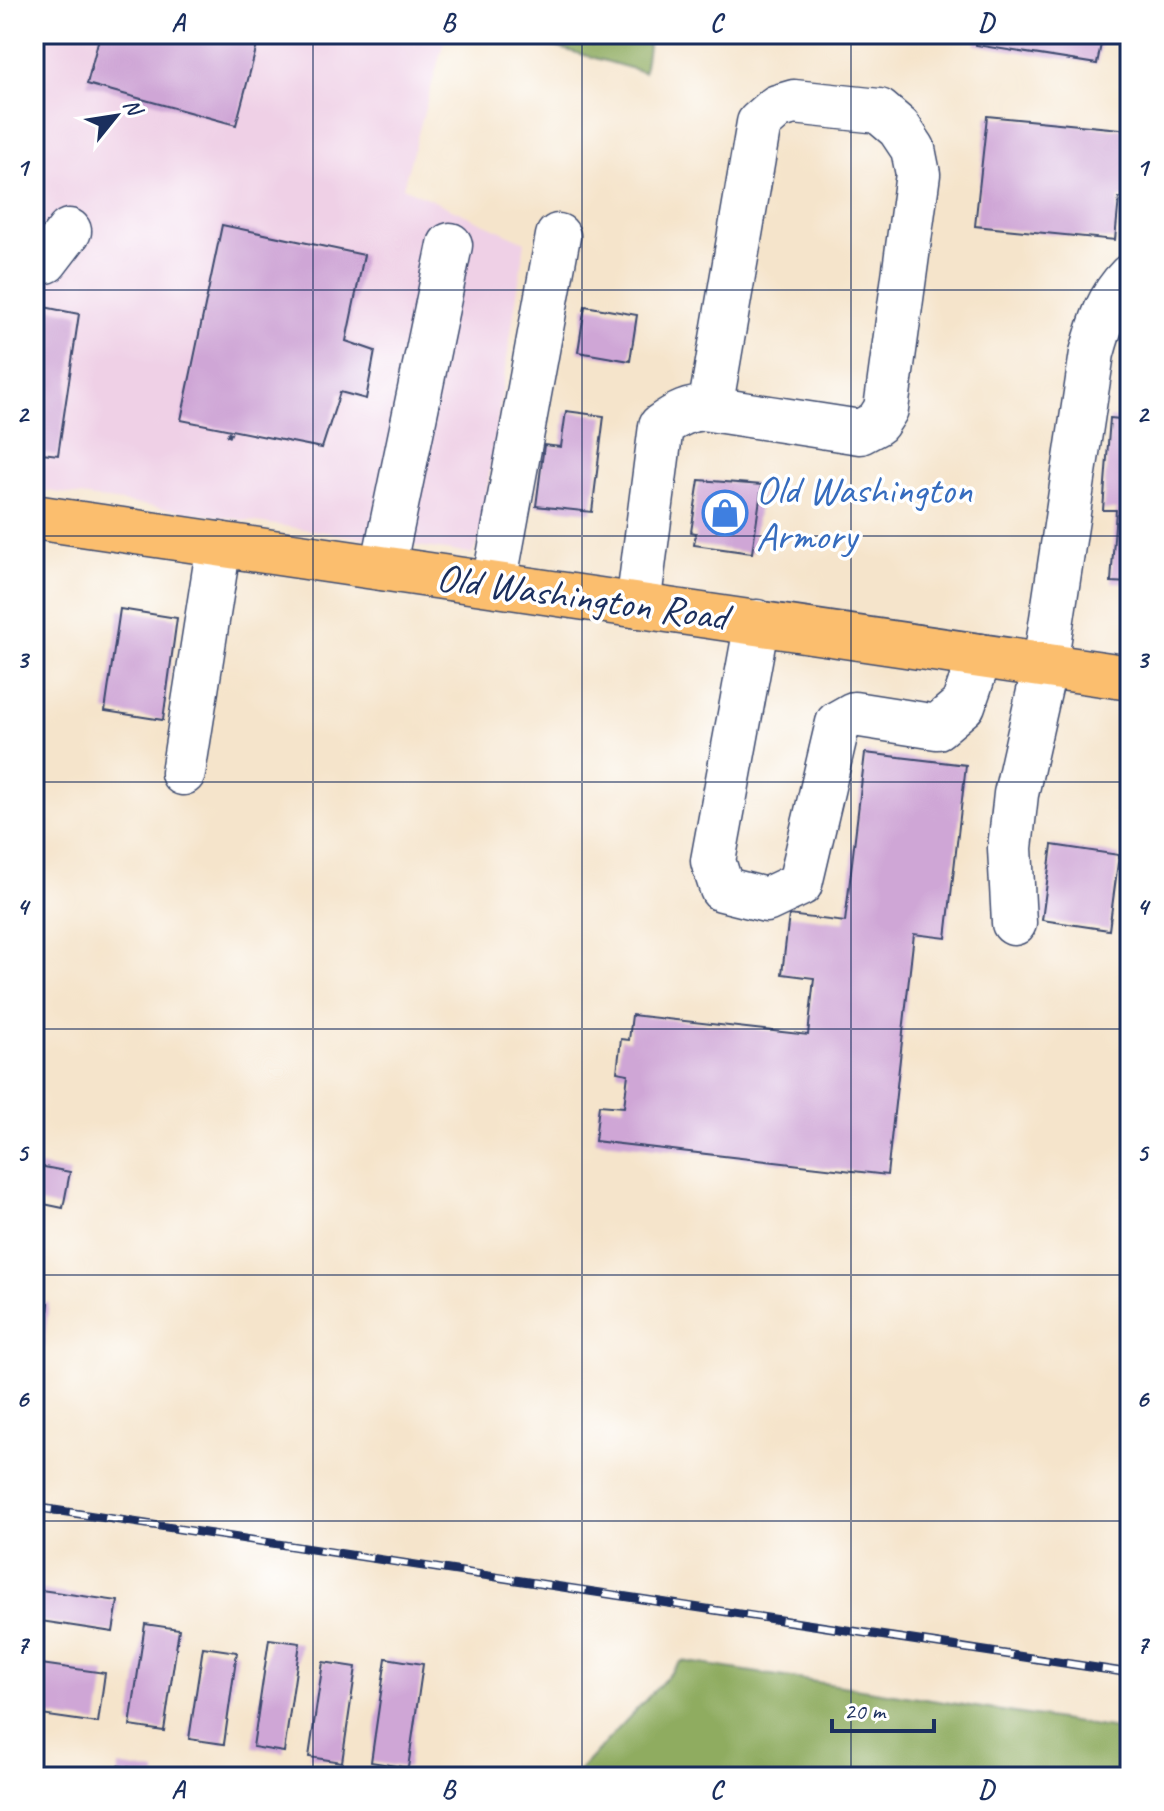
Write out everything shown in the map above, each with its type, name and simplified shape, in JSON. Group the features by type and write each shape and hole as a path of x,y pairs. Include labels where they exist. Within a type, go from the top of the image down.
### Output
{"main road":[{"name":"Old Washington Road","path":"34,517 1130,678"}],"street":[{"path":"638,606 661,426 676,415 700,407 710,409 860,432 877,423 886,409 918,174 913,149 899,128 879,111 794,102 777,107 759,123 710,409"},
{"path":"34,263 46,261 69,231"},
{"path":"494,584 558,236"},
{"path":"383,568 450,245"},
{"path":"1014,923 1010,848 1016,794 1045,665 1092,353 1102,315 1130,276"},
{"path":"183,773 219,544"},
{"path":"757,622 713,861 722,889 766,900 800,884 838,723 854,714 937,727 963,705 980,656"}],"path":[{"path":"228,437 231,430"}],"shaded area":[{"path":"46,34 446,34 403,187 525,242 479,541 472,554 34,489 34,73"}],"green space":[{"path":"510,34 650,34 644,72"},
{"path":"682,1661 1130,1731 1130,1777 573,1777"}],"building":[{"path":"100,34 260,34 236,125 87,84"},
{"path":"976,34 1103,34 1097,64 976,45"},
{"path":"987,116 1130,130 1130,199 1119,198 1115,240 975,226"},
{"path":"222,225 364,255 346,341 375,351 366,399 340,392 322,448 181,420"},
{"path":"34,305 79,314 58,455 34,452"},
{"path":"585,306 637,315 630,361 578,352"},
{"path":"566,411 604,416 592,512 536,506 544,445 561,447"},
{"path":"1110,418 1130,420 1130,583 1111,582 1116,510 1103,510"},
{"path":"699,480 762,485 752,553 694,545 696,533 691,532"},
{"path":"120,609 177,618 163,720 105,711"},
{"path":"865,753 966,765 946,938 914,934 887,1175 595,1141 599,1105 624,1107 628,1074 617,1072 621,1039 629,1040 632,1015 808,1035 814,978 782,974 789,915 845,922"},
{"path":"1052,845 1119,855 1109,930 1042,920"},
{"path":"34,1165 70,1172 63,1208 34,1202"},
{"path":"34,1301 49,1303 36,1408 34,1408"},
{"path":"34,1589 118,1601 113,1632 34,1620"},
{"path":"145,1624 179,1629 164,1731 130,1726"},
{"path":"269,1639 300,1643 284,1752 253,1747"},
{"path":"203,1647 237,1652 224,1744 189,1739"},
{"path":"386,1658 423,1664 408,1768 371,1762"},
{"path":"323,1662 356,1667 342,1762 309,1757"},
{"path":"34,1663 105,1673 98,1723 34,1714"},
{"path":"119,1766 156,1772 156,1777 118,1777"}],"railway":[{"path":"34,1507 1130,1673"}],"place":[{"name":"Old Washington Armory","path":"725,513"}]}
